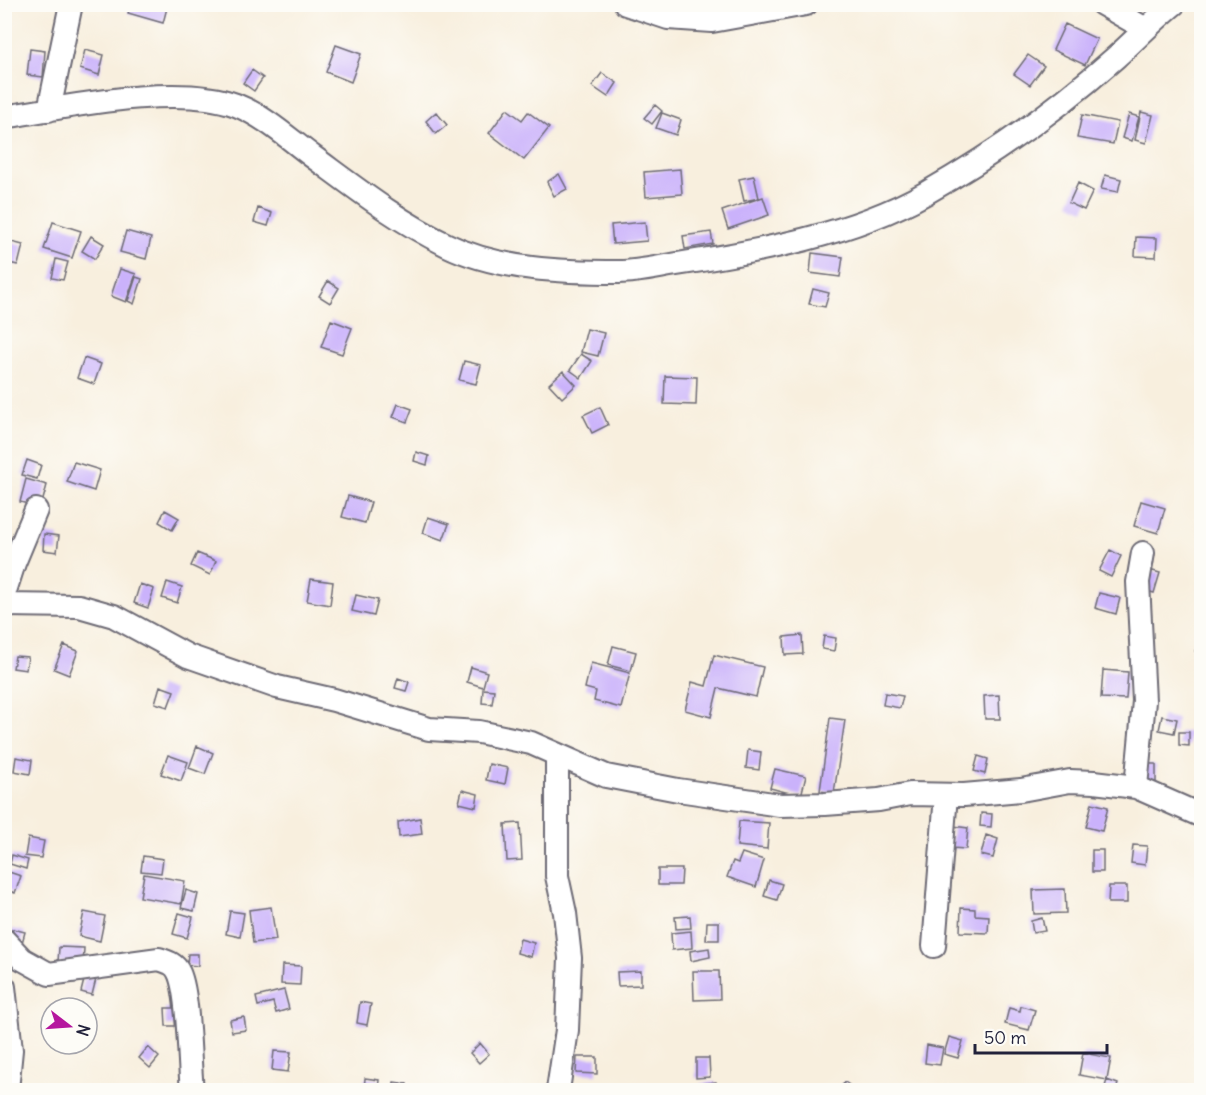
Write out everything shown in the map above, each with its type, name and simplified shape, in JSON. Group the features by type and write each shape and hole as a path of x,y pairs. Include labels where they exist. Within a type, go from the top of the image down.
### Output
{"street":[{"path":"49,110 71,4"},
{"path":"626,4 668,18 712,21 806,4"},
{"path":"1102,4 1144,28"},
{"path":"4,117 170,96 219,100 238,106 265,121 398,220 452,247 490,261 550,268 622,272 712,259 785,242 884,213 955,175 1019,132 1118,55 1144,28 1174,4"},
{"path":"4,594 36,510"},
{"path":"1136,788 1143,701 1138,582 1143,553"},
{"path":"4,605 79,606 114,616 188,656 277,687 334,700 429,729 479,732 531,743 606,776 678,790 780,805 879,800 910,795 1021,790 1070,781 1136,788 1202,816"},
{"path":"557,756 557,876 565,913 570,958 567,1030 558,1090"},
{"path":"934,946 946,795"},
{"path":"4,940 22,959 49,974 159,958 172,964 179,972 183,991 192,1090"},
{"path":"4,987 11,1050 8,1090"}],"building":[{"path":"131,4 168,4 163,23 128,13"},
{"path":"1065,24 1097,39 1085,65 1053,50"},
{"path":"336,45 361,54 351,82 326,72"},
{"path":"30,49 45,51 43,77 27,75"},
{"path":"85,50 104,55 99,75 80,69"},
{"path":"1028,55 1044,66 1030,85 1014,74"},
{"path":"252,70 263,78 254,91 243,83"},
{"path":"602,73 617,83 608,97 592,86"},
{"path":"655,105 662,111 652,124 644,118"},
{"path":"507,109 522,120 528,112 549,128 524,160 489,133"},
{"path":"436,112 447,125 436,134 426,121"},
{"path":"1141,112 1153,115 1146,143 1135,140"},
{"path":"662,113 681,120 676,135 656,128"},
{"path":"1129,114 1139,117 1132,141 1122,138"},
{"path":"1082,115 1118,122 1113,144 1077,138"},
{"path":"680,169 682,194 646,197 644,172"},
{"path":"559,174 567,189 554,196 547,182"},
{"path":"1105,175 1121,179 1118,192 1101,189"},
{"path":"754,176 759,198 744,201 739,179"},
{"path":"1078,183 1093,191 1084,210 1069,203"},
{"path":"763,197 769,215 728,229 722,211"},
{"path":"258,208 272,213 268,226 254,222"},
{"path":"53,222 81,231 72,258 44,249"},
{"path":"645,222 647,241 613,244 611,225"},
{"path":"126,231 151,238 146,259 120,252"},
{"path":"711,232 713,244 685,249 683,236"},
{"path":"91,236 104,244 95,259 82,251"},
{"path":"1136,237 1157,238 1156,257 1135,256"},
{"path":"4,240 23,245 18,265 4,262"},
{"path":"812,253 843,257 840,277 810,273"},
{"path":"56,259 68,262 63,280 52,278"},
{"path":"120,269 136,274 126,302 111,296"},
{"path":"136,277 142,279 134,304 128,301"},
{"path":"328,281 339,288 330,303 319,296"},
{"path":"813,289 829,293 825,307 809,304"},
{"path":"331,320 352,328 342,354 321,347"},
{"path":"587,329 604,333 598,356 581,352"},
{"path":"581,354 592,361 581,378 570,370"},
{"path":"84,358 101,364 94,384 77,378"},
{"path":"464,361 481,365 476,384 459,380"},
{"path":"563,371 576,385 562,398 549,384"},
{"path":"665,376 697,377 696,405 664,404"},
{"path":"398,404 412,409 407,422 393,417"},
{"path":"600,407 608,425 592,433 583,415"},
{"path":"416,452 429,456 427,465 414,461"},
{"path":"27,460 41,465 37,479 22,475"},
{"path":"74,462 100,470 94,491 67,482"},
{"path":"26,479 47,485 41,507 20,502"},
{"path":"348,496 371,502 365,523 342,517"},
{"path":"1141,501 1165,508 1158,533 1134,526"},
{"path":"165,510 179,518 172,530 159,522"},
{"path":"428,517 449,524 443,540 423,533"},
{"path":"44,534 59,536 57,552 43,550"},
{"path":"1110,550 1121,556 1111,577 1099,571"},
{"path":"197,553 216,561 210,575 191,566"},
{"path":"1146,569 1160,573 1154,593 1141,589"},
{"path":"311,579 333,582 330,605 307,601"},
{"path":"167,582 182,587 177,603 162,598"},
{"path":"140,584 154,589 148,608 134,603"},
{"path":"1099,593 1120,598 1116,614 1095,608"},
{"path":"356,595 378,600 374,616 352,611"},
{"path":"1202,634 1202,653 1195,651"},
{"path":"802,635 803,654 785,655 784,637"},
{"path":"824,636 836,638 834,651 822,649"},
{"path":"64,645 78,651 69,675 54,669"},
{"path":"613,646 636,652 631,671 608,665"},
{"path":"714,655 763,667 756,697 718,688 711,717 685,710 692,682 706,686"},
{"path":"15,656 28,657 26,670 13,668"},
{"path":"591,663 630,673 621,708 594,701 596,691 585,688"},
{"path":"471,667 487,672 483,687 467,682"},
{"path":"1103,670 1128,672 1126,699 1101,698"},
{"path":"398,678 409,682 406,691 395,688"},
{"path":"160,686 174,691 168,707 155,703"},
{"path":"483,689 494,690 492,704 482,703"},
{"path":"885,693 903,696 900,708 883,705"},
{"path":"999,695 1000,719 985,719 984,696"},
{"path":"1162,716 1177,719 1174,733 1159,730"},
{"path":"830,718 845,720 834,793 820,791"},
{"path":"1179,732 1189,732 1189,746 1179,745"},
{"path":"197,746 213,753 205,774 189,768"},
{"path":"748,750 761,752 759,770 746,768"},
{"path":"168,755 188,762 181,781 161,774"},
{"path":"978,756 988,759 985,774 974,771"},
{"path":"16,757 32,760 30,774 14,771"},
{"path":"489,764 508,768 505,784 486,780"},
{"path":"1145,764 1156,764 1156,785 1145,785"},
{"path":"775,769 806,776 801,796 770,788"},
{"path":"462,790 478,794 476,807 459,803"},
{"path":"1092,803 1108,807 1102,831 1086,827"},
{"path":"981,813 992,814 991,827 980,826"},
{"path":"420,818 422,834 399,837 398,822"},
{"path":"739,821 769,823 767,849 737,846"},
{"path":"520,823 522,860 507,861 505,824"},
{"path":"953,826 968,828 966,849 951,848"},
{"path":"986,835 998,839 993,858 981,855"},
{"path":"28,838 44,841 41,858 25,856"},
{"path":"1133,845 1147,846 1145,865 1131,863"},
{"path":"1092,850 1103,850 1103,872 1092,872"},
{"path":"742,853 764,860 756,887 727,877 733,861 738,863"},
{"path":"12,855 28,860 26,869 10,864"},
{"path":"143,856 163,859 161,873 141,871"},
{"path":"658,869 682,869 681,885 658,885"},
{"path":"9,872 21,876 15,893 4,889"},
{"path":"144,874 185,881 181,904 140,897"},
{"path":"769,880 782,884 777,900 764,896"},
{"path":"1109,886 1127,886 1127,903 1108,903"},
{"path":"1065,889 1066,913 1034,914 1033,890"},
{"path":"186,890 198,894 194,911 181,908"},
{"path":"271,907 276,940 253,943 249,910"},
{"path":"961,908 975,909 975,915 989,916 988,933 960,932"},
{"path":"230,911 244,913 240,937 226,934"},
{"path":"84,912 105,916 100,941 79,936"},
{"path":"179,913 193,917 187,938 173,934"},
{"path":"690,916 691,928 676,929 675,917"},
{"path":"1042,918 1045,931 1033,933 1031,921"},
{"path":"707,922 719,922 719,940 706,940"},
{"path":"13,929 25,932 22,943 10,940"},
{"path":"691,931 692,948 672,950 671,933"},
{"path":"520,939 534,943 531,957 517,953"},
{"path":"59,947 84,948 83,964 58,962"},
{"path":"709,948 710,957 691,961 690,951"},
{"path":"188,954 198,954 198,966 187,965"},
{"path":"282,965 301,966 300,985 281,984"},
{"path":"641,971 641,985 618,986 617,972"},
{"path":"693,971 719,971 720,999 694,1000"},
{"path":"85,976 96,979 92,995 81,992"},
{"path":"284,990 289,1009 276,1013 273,1002 258,1006 256,997"},
{"path":"360,1002 371,1004 367,1025 357,1023"},
{"path":"1021,1006 1035,1010 1029,1030 1005,1024 1009,1008 1020,1011"},
{"path":"165,1008 177,1008 178,1026 166,1026"},
{"path":"244,1017 246,1030 232,1032 230,1020"},
{"path":"949,1037 963,1041 958,1058 944,1054"},
{"path":"480,1043 489,1054 479,1063 470,1053"},
{"path":"927,1045 943,1048 940,1065 925,1063"},
{"path":"148,1047 159,1057 150,1068 139,1058"},
{"path":"274,1051 291,1052 288,1072 272,1070"},
{"path":"1083,1053 1111,1058 1107,1080 1079,1075"},
{"path":"577,1057 597,1057 597,1074 576,1073"},
{"path":"696,1058 709,1058 710,1077 696,1078"},
{"path":"365,1078 379,1080 378,1090 364,1090"},
{"path":"1107,1080 1118,1084 1116,1090 1104,1090"},
{"path":"394,1082 407,1084 407,1090 393,1090"},
{"path":"716,1082 717,1090 701,1090 700,1084"},
{"path":"845,1082 856,1090 838,1090"}]}
